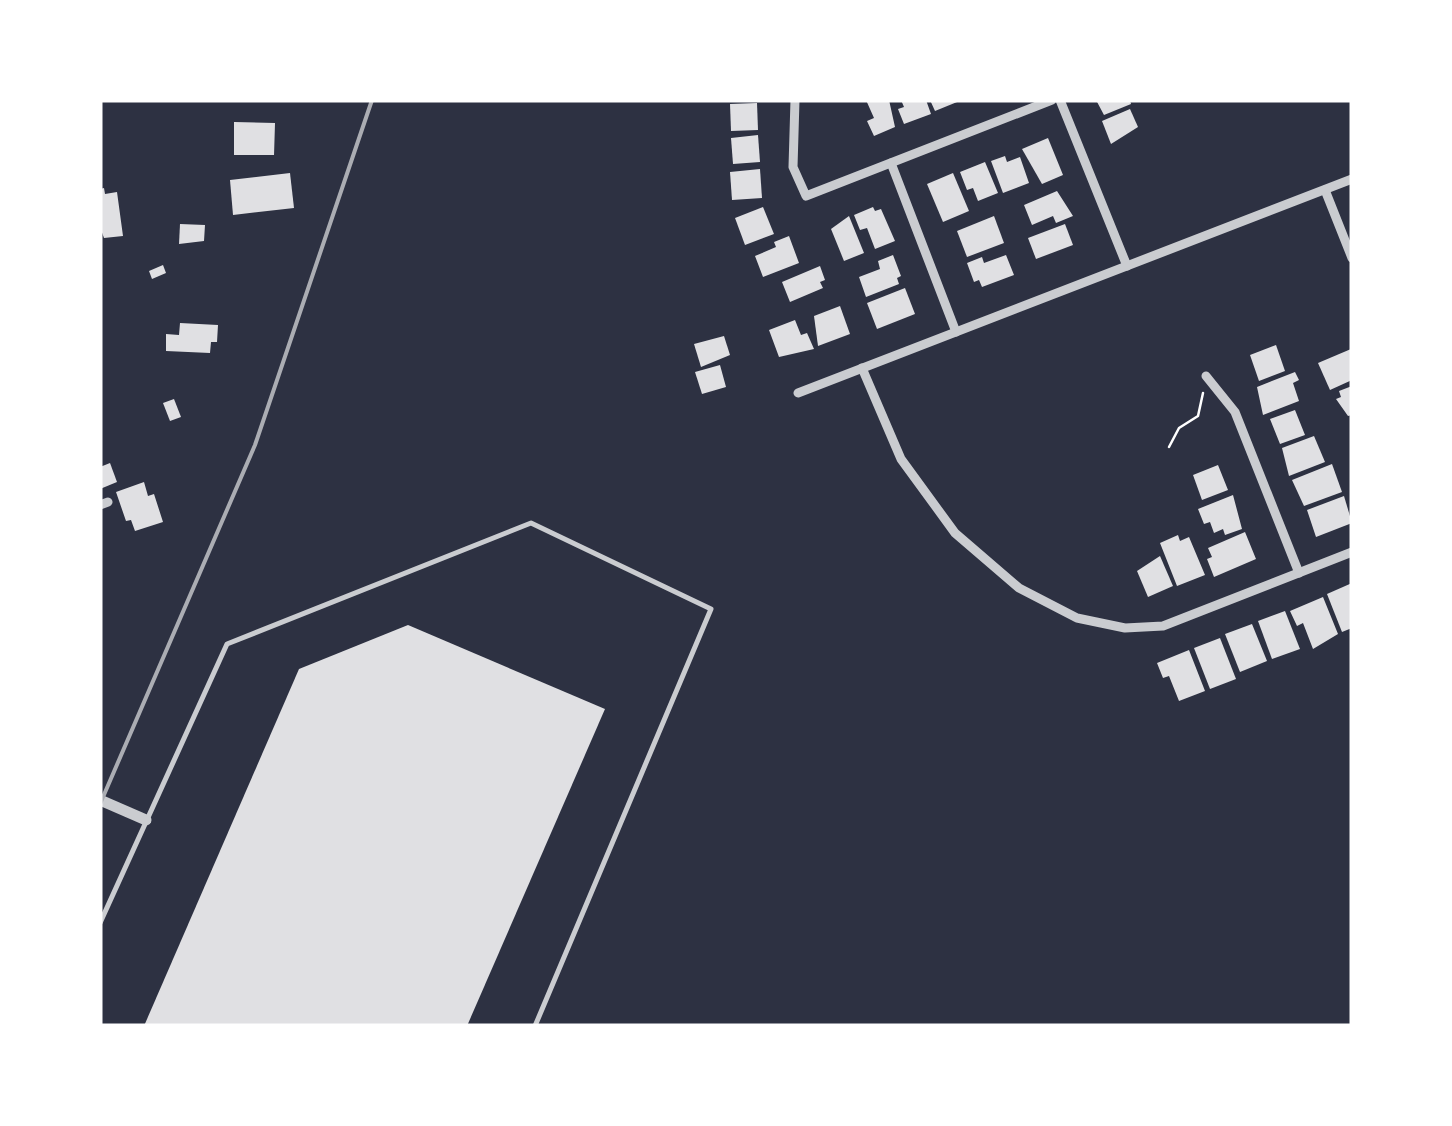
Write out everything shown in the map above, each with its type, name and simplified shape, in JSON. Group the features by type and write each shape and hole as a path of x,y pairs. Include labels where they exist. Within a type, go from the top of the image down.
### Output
{"street":[{"path":"795,100 794,167 806,196 1052,100"},
{"path":"1060,100 1127,266"},
{"path":"891,163 956,332"},
{"path":"798,392 1352,180"},
{"path":"1324,190 1352,258"},
{"path":"862,368 901,459 942,518 996,570 1078,618 1125,628 1163,626 1352,552"},
{"path":"1206,376 1235,412 1299,573"},
{"path":"100,800 146,820"}],"lane":[{"path":"100,922 227,644 531,523 711,610 535,1026"}],"path":[{"path":"1168,447 1178,428 1198,416 1206,376"}],"building":[{"path":"866,100 889,100 895,127 874,136 867,121 874,118"},
{"path":"901,100 926,100 931,114 904,124 898,109 904,107"},
{"path":"930,100 962,100 935,111"},
{"path":"1096,100 1130,100 1131,104 1104,115"},
{"path":"757,103 758,130 731,131 730,104"},
{"path":"1130,109 1138,127 1111,144 1102,121"},
{"path":"234,122 275,123 274,155 234,155"},
{"path":"758,135 760,162 733,164 731,138"},
{"path":"1048,138 1063,175 1042,184 1022,149"},
{"path":"1005,156 1007,162 1020,157 1029,183 1003,193 991,161"},
{"path":"985,162 998,193 978,201 973,188 967,190 960,172"},
{"path":"760,169 762,198 732,200 730,172"},
{"path":"290,173 294,208 233,215 230,180"},
{"path":"953,173 969,211 943,222 927,184"},
{"path":"104,188 105,194 117,192 123,236 104,238 100,227 100,189"},
{"path":"1057,191 1073,216 1056,223 1053,216 1032,225 1024,205"},
{"path":"763,207 774,234 745,245 735,218"},
{"path":"873,207 875,211 881,209 895,241 875,249 867,228 860,230 854,215"},
{"path":"849,216 864,253 844,261 831,229"},
{"path":"994,216 1004,243 967,257 957,231"},
{"path":"180,224 205,225 204,241 179,244"},
{"path":"1065,224 1073,245 1036,259 1028,238"},
{"path":"789,236 799,263 763,277 755,256"},
{"path":"893,255 901,276 897,278 899,284 866,297 859,277 880,269 878,261"},
{"path":"1006,255 1014,275 982,287 979,280 974,282 967,263 982,257 984,263"},
{"path":"163,265 166,273 152,279 149,271"},
{"path":"820,266 825,280 820,282 823,288 790,302 782,282"},
{"path":"905,288 915,314 877,329 867,303"},
{"path":"840,306 850,334 818,346 814,316"},
{"path":"795,320 801,335 807,333 814,349 779,357 769,330"},
{"path":"180,323 218,325 217,342 211,342 210,353 166,351 166,334 179,335"},
{"path":"724,336 730,355 701,367 694,344"},
{"path":"1276,345 1285,371 1259,381 1250,355"},
{"path":"1351,349 1352,380 1330,390 1318,363"},
{"path":"720,365 726,387 702,394 695,372"},
{"path":"1295,372 1299,380 1293,383 1299,401 1263,415 1257,387"},
{"path":"1352,386 1352,415 1348,416 1336,399 1341,397 1339,391"},
{"path":"174,399 181,417 170,421 163,403"},
{"path":"1295,410 1305,435 1280,444 1270,419"},
{"path":"1314,436 1325,462 1289,476 1282,448"},
{"path":"110,463 117,482 100,489 100,467"},
{"path":"1332,464 1342,492 1304,506 1292,480"},
{"path":"1218,465 1228,490 1202,500 1193,475"},
{"path":"144,482 148,496 154,494 163,522 135,531 131,520 126,521 116,492"},
{"path":"1233,495 1242,529 1225,535 1223,529 1214,533 1210,522 1204,524 1198,509"},
{"path":"1344,496 1352,523 1316,537 1307,510"},
{"path":"1245,532 1256,559 1214,577 1207,559 1212,557 1208,548"},
{"path":"1178,535 1180,541 1189,537 1205,575 1177,586 1160,543"},
{"path":"1160,556 1173,586 1148,597 1137,571"},
{"path":"1352,583 1352,628 1342,632 1327,594"},
{"path":"1323,597 1338,634 1313,649 1303,623 1297,626 1290,611"},
{"path":"1285,611 1300,649 1272,659 1258,621"},
{"path":"1252,624 1267,661 1240,672 1225,634"},
{"path":"408,625 605,709 467,1026 144,1026 299,669"},
{"path":"1220,638 1236,679 1210,689 1194,648"},
{"path":"1189,650 1205,691 1179,701 1169,676 1163,678 1157,663"}],"railway":[{"path":"100,804 255,445 372,100"}]}
